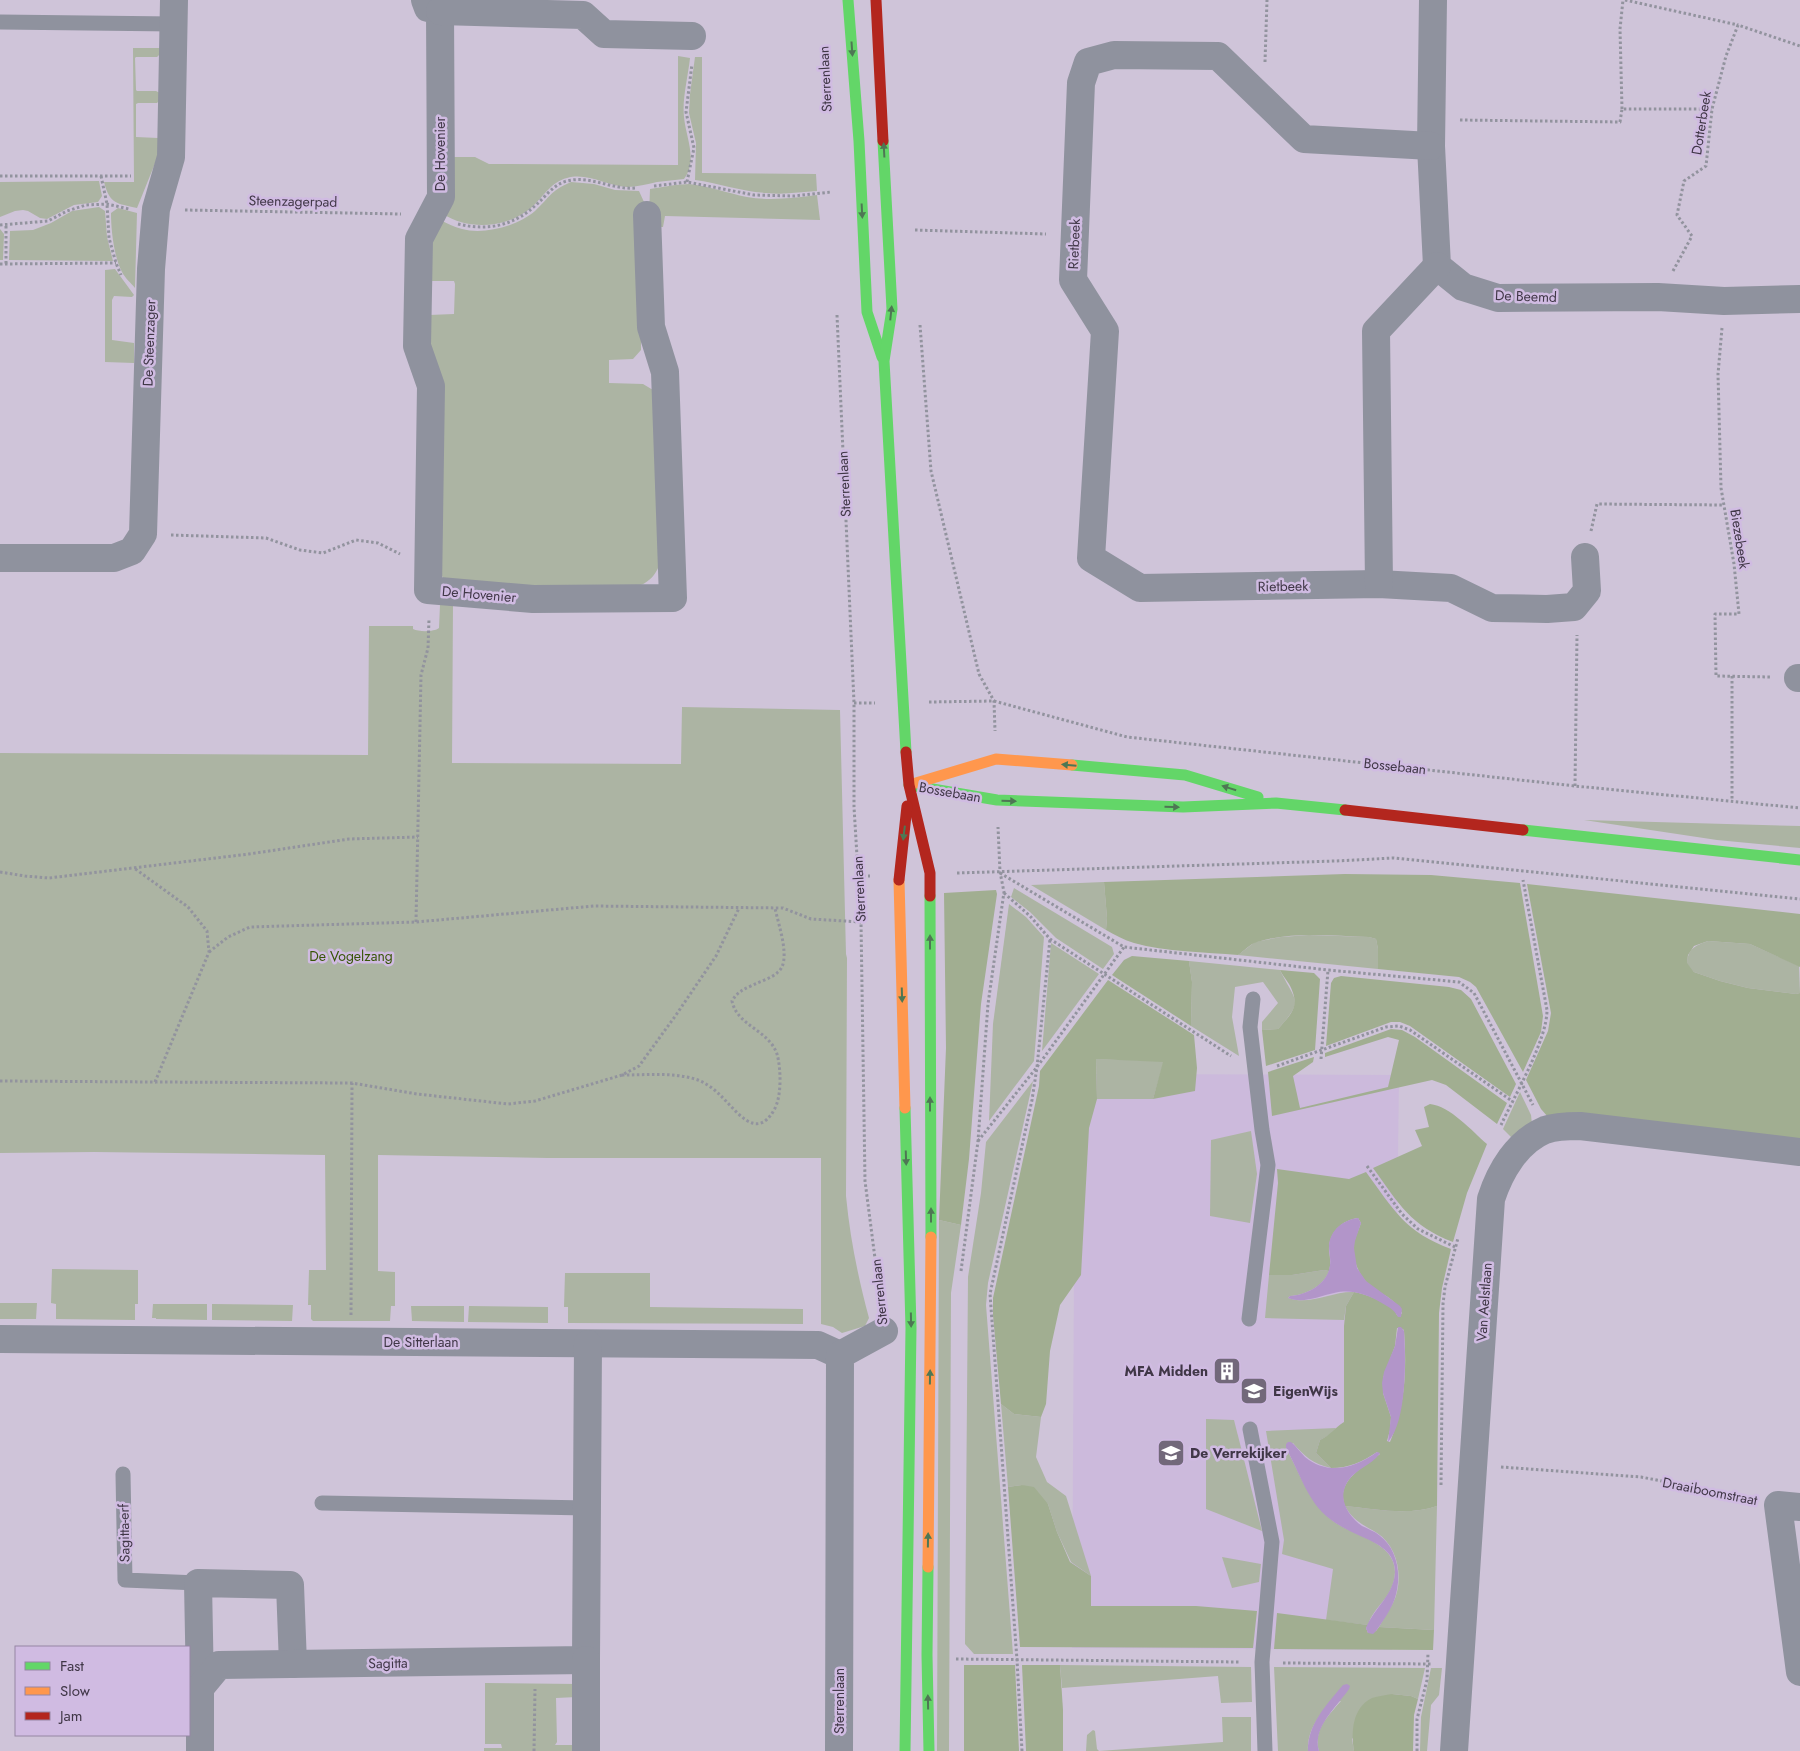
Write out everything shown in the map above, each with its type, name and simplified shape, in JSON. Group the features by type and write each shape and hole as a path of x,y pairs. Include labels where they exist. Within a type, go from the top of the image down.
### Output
{"street":[{"name":"Sterrenlaan","path":"848,0 859,140 867,312 884,361"},
{"name":"Sterrenlaan","path":"876,0 892,309 884,361 904,733 910,785 930,873 931,1327 927,1645 929,1751"},
{"path":"1378,584 1376,331 1437,266 1431,133 1433,0"},
{"name":"De Hovenier","path":"647,215 651,327 665,372 673,598 533,599 428,590 431,386 417,346 419,239 441,197 433,5 584,15 604,34 692,36"},
{"name":"De Steenzager","path":"143,534 150,296 156,209 171,158 174,12"},
{"name":"Rietbeek","path":"1431,133 1304,139 1218,56 1114,55 1088,62 1081,83 1072,280 1105,331 1091,558 1140,588 1378,584 1451,588 1492,608 1547,609 1574,607 1578,602"},
{"name":"De Beemd","path":"1437,266 1463,287 1498,298 1658,297 1724,301 1800,299"},
{"path":"0,558 114,558 132,552 143,534"},
{"path":"1578,602 1587,591 1586,557"},
{"name":"Bossebaan","path":"910,785 996,759 1184,775 1276,803"},
{"name":"Sterrenlaan","path":"905,1751 911,1328 899,875 910,785"},
{"name":"Bossebaan","path":"910,785 997,800 1183,807 1276,803 1800,860"},
{"name":"Van Aelstlaan","path":"1454,1751 1491,1199 1498,1178 1510,1159 1525,1144 1545,1130 1566,1126 1580,1126 1800,1152"},
{"name":"Sterrenlaan","path":"839,1751 840,1355 884,1331"},
{"name":"De Sitterlaan","path":"0,1339 818,1345 840,1355"},
{"path":"586,1751 588,1344"},
{"path":"1789,1506 1800,1672"},
{"path":"200,1751 198,1583 290,1584 293,1664"},
{"name":"Sagitta","path":"200,1688 219,1665 586,1660"}],"lane":[{"path":"0,22 174,12"},
{"path":"1249,1319 1268,1165 1250,1027 1253,999"},
{"path":"1250,1429 1272,1542 1262,1662 1265,1751"},
{"name":"Sagitta-erf","path":"123,1474 125,1580 198,1583"},
{"path":"322,1503 587,1508"}],"path":[{"path":"1264,102 1266,0"},
{"path":"1431,133 1620,122 1622,109 1620,29 1624,0 1738,25 1800,46"},
{"name":"Dotterbeek","path":"1658,297 1692,236 1677,215 1684,181 1706,166 1712,109 1726,56 1738,25"},
{"path":"687,182 694,148 686,112 692,67 692,36"},
{"path":"1622,109 1712,109"},
{"path":"0,176 131,176"},
{"path":"101,176 107,204 109,238 116,263 122,277 133,290 150,296"},
{"path":"832,192 832,201"},
{"name":"Steenzagerpad","path":"0,225 48,221 67,211 86,205 107,204 138,210 431,215"},
{"path":"6,226 6,264"},
{"path":"913,230 1074,236"},
{"path":"0,264 116,263"},
{"name":"Biezebeek","path":"1724,301 1718,374 1721,488 1734,564 1739,614 1715,614 1716,676 1799,678"},
{"name":"Sterrenlaan","path":"837,314 851,634 854,807 861,922 865,1180 884,1331"},
{"path":"919,317 931,471 979,674 994,701 996,759"},
{"path":"1586,557 1597,504 1723,504"},
{"path":"143,534 266,538 300,550 323,553 356,540 378,542 412,560 429,562"},
{"path":"416,922 421,675 428,648 430,613 428,590"},
{"path":"1575,786 1578,602"},
{"path":"1732,676 1732,800"},
{"name":"Bossebaan","path":"994,701 1127,737 1575,786 1800,808"},
{"path":"960,1278 978,1141 988,1004 1004,892 1000,872 997,800"},
{"path":"0,872 49,878 249,854 349,839 418,837"},
{"path":"1000,872 1394,858 1800,900"},
{"path":"133,868 188,906 207,931 209,952 155,1082"},
{"path":"1000,872 1124,948 1458,982 1474,993 1545,1130"},
{"path":"1004,892 1030,916 1050,939 1255,1072 1284,1064 1386,1027 1400,1026 1410,1030 1512,1102 1540,1040 1547,1018 1523,880"},
{"path":"209,952 228,937 250,927 416,922 594,906 782,908 811,920 861,922"},
{"path":"0,1081 352,1083 417,1094 508,1104 535,1101 622,1075 639,1066 716,956 739,908"},
{"path":"622,1075 664,1075 698,1080 719,1094 741,1118 751,1123 760,1123 769,1119 776,1107 779,1087 779,1063 775,1048 770,1041 740,1018 734,1010 732,1000 736,994 777,973 782,968 785,960 784,952 774,908"},
{"path":"1022,1751 990,1294 1032,1100 1050,939"},
{"path":"978,1141 1037,1067 1124,948"},
{"path":"1321,1059 1328,970"},
{"path":"351,1342 352,1083"},
{"path":"1367,1166 1402,1214 1418,1229 1456,1247"},
{"name":"Draaiboomstraat","path":"1473,1466 1641,1477 1789,1506"},
{"path":"956,1650 956,1668"},
{"path":"1417,1751 1416,1719 1427,1680 1428,1653"},
{"path":"956,1659 1460,1665"},
{"path":"534,1751 535,1661"}],"shaded area":[{"path":"1075,1074 1399,1075 1392,1650 1072,1648"},
{"path":"1358,1218 1361,1223 1354,1248 1357,1268 1366,1281 1400,1306 1402,1309 1401,1317 1398,1317 1390,1308 1375,1299 1352,1292 1340,1292 1306,1300 1288,1298 1310,1291 1321,1283 1330,1265 1329,1246 1332,1235 1342,1224"},
{"path":"1398,1327 1401,1327 1404,1331 1404,1390 1399,1420 1388,1442 1391,1417 1383,1393 1382,1383 1384,1372 1395,1346"},
{"path":"1288,1442 1291,1442 1305,1457 1314,1463 1332,1468 1351,1466 1377,1452 1380,1453 1352,1476 1345,1487 1343,1498 1353,1518 1385,1541 1394,1555 1397,1564 1398,1581 1395,1598 1387,1615 1373,1634 1368,1633 1366,1628 1387,1595 1394,1580 1394,1564 1391,1557 1382,1547 1343,1527 1322,1512 1310,1496 1286,1448"},
{"path":"1347,1684 1350,1686 1349,1689 1322,1726 1318,1742 1319,1751 1308,1751 1311,1732 1319,1715 1343,1685"}],"green space":[{"path":"133,48 160,48 160,54 157,57 135,58 136,90 160,93 157,103 136,104 136,137 158,138 158,156 137,208 115,202 106,190 104,182 134,182"},
{"path":"678,56 690,58 684,95 684,110 691,157 688,172 684,179 627,187 590,178 567,178 556,183 532,207 522,214 500,223 476,225 464,223 443,214 452,157 475,157 489,164 678,165"},
{"path":"695,57 702,57 702,173 816,174 817,191 779,194 695,180 696,143 689,113"},
{"path":"99,181 102,196 98,202 74,205 47,219 40,218 23,210 0,217 0,182"},
{"path":"571,182 594,184 615,190 639,191 644,202 644,216 641,218 641,350 633,359 609,360 609,383 643,384 653,390 659,566 652,577 641,585 456,585 445,581 442,576 427,349 429,315 454,314 455,284 454,281 431,281 427,246 440,220 471,231 500,228 528,216 555,191"},
{"path":"689,184 764,199 817,195 820,220 665,216 663,227 658,227 649,216 650,189"},
{"path":"99,207 105,211 107,237 113,261 9,260 10,231 33,230 51,223 72,211"},
{"path":"118,208 137,213 135,288 122,272 115,251 111,213"},
{"path":"0,229 4,234 3,260 0,260"},
{"path":"115,269 134,295 132,297 114,296 112,300 112,340 134,343 134,363 105,362 105,270"},
{"name":"De Vogelzang","path":"453,603 452,763 681,764 682,707 840,710 847,958 846,1196 855,1257 869,1318 865,1326 842,1333 833,1327 821,1324 821,1158 548,1158 378,1155 378,1271 395,1272 395,1306 391,1306 390,1321 313,1321 311,1319 311,1305 308,1305 309,1270 326,1270 325,1155 94,1152 0,1153 0,753 368,755 369,626 413,626 413,629 419,631 434,630 439,628 440,605"},
{"path":"1584,820 1800,826 1800,848 1717,840"},
{"path":"1345,874 1431,875 1520,883 1543,1016 1541,1032 1523,1072 1476,987 1459,977 1378,969 1376,939 1327,935 1284,936 1254,943 1238,955 1146,946 1134,943 1106,930 1104,882"},
{"path":"1104,882 1106,930 1031,885"},
{"path":"1527,884 1800,914 1800,967 1750,944 1708,941 1694,946 1688,955 1687,963 1694,972 1720,981 1748,988 1800,993 1800,1140 1548,1117 1541,1109 1526,1080 1548,1031 1551,1013"},
{"path":"1014,888 1112,947 1114,954 1103,969 1056,938 1030,912 1011,897"},
{"path":"996,890 997,894 981,1004 969,1159 961,1225 939,1220 946,1048 944,893"},
{"path":"1009,904 1026,917 1044,937 1034,1061 989,1121 993,1024"},
{"path":"1309,935 1369,937 1376,939 1378,969 1238,955 1255,942 1281,937"},
{"path":"1708,941 1750,944 1799,966 1800,993 1748,988 1694,972 1687,964 1689,954 1693,948"},
{"path":"1051,943 1099,974 1042,1051"},
{"path":"1132,956 1189,961 1192,982 1191,1026 1112,975 1124,960"},
{"path":"1189,961 1280,970 1295,1000 1292,1012 1278,1029 1262,1030 1262,1022 1278,1003 1263,982 1235,987 1232,1017 1239,1056 1191,1026 1192,982"},
{"path":"1280,970 1314,973 1320,979 1315,1050 1266,1066 1262,1030 1278,1029 1291,1014 1294,1004 1293,992"},
{"path":"1341,976 1449,987 1461,990 1471,999 1516,1084 1510,1097 1410,1026 1400,1022 1391,1022 1326,1046 1331,983 1334,978"},
{"path":"1108,980 1194,1035 1197,1068 1195,1091 1153,1099 1163,1062 1096,1059 1097,1099 1089,1128 1081,1275 1060,1305 1050,1351 1046,1404 1041,1417 1014,1414 1001,1404 993,1298 1039,1086 1040,1071"},
{"path":"1391,1029 1402,1030 1415,1037 1507,1103 1497,1124 1446,1085 1432,1080 1272,1116 1268,1072 1314,1057 1313,1062 1293,1076 1300,1108 1388,1087 1399,1040 1388,1037 1325,1057 1325,1053"},
{"path":"1096,1059 1164,1061 1153,1099 1097,1099"},
{"path":"1033,1081 988,1283 986,1305 1013,1654 974,1654 965,1644 968,1277 981,1193 986,1142"},
{"path":"1520,1092 1531,1115 1532,1124 1511,1137 1503,1129"},
{"path":"1430,1104 1453,1114 1487,1144 1467,1193 1453,1242 1426,1229 1416,1221 1399,1203 1373,1168 1422,1146 1415,1130 1429,1127 1424,1107"},
{"path":"1251,1131 1257,1174 1250,1223 1210,1216 1211,1140"},
{"path":"1277,1169 1349,1179 1366,1172 1393,1209 1411,1227 1422,1235 1451,1249 1442,1288 1439,1313 1437,1506 1415,1511 1403,1511 1345,1506 1343,1497 1347,1482 1380,1454 1377,1452 1350,1466 1331,1468 1316,1453 1320,1440 1344,1422 1344,1326 1346,1306 1354,1292 1382,1302 1392,1308 1399,1317 1402,1313 1391,1299 1365,1281 1358,1269 1353,1249 1361,1223 1358,1218 1341,1225 1333,1234 1329,1245 1329,1271 1324,1270 1292,1275 1269,1275 1278,1183","holes":["1397,1328 1403,1329 1404,1388 1399,1415 1390,1442 1387,1441 1391,1417 1383,1393 1383,1378 1395,1346"]},
{"path":"939,1220 961,1225 951,1293 949,1751 937,1751"},
{"path":"52,1269 138,1270 138,1304 135,1304 135,1320 56,1319 56,1304 51,1303"},
{"path":"1324,1270 1329,1271 1318,1286 1288,1298 1304,1300 1354,1292 1346,1306 1344,1320 1265,1318 1269,1275 1292,1275"},
{"path":"565,1273 650,1273 650,1307 803,1309 803,1324 568,1323 568,1307 564,1307"},
{"path":"0,1303 37,1303 36,1319 0,1319"},
{"path":"153,1304 207,1304 207,1320 152,1318"},
{"path":"212,1304 293,1305 292,1321 212,1320"},
{"path":"411,1306 464,1306 464,1322 412,1321"},
{"path":"469,1306 548,1307 548,1323 468,1322"},
{"path":"1001,1404 1014,1414 1041,1417 1036,1457 1047,1482 1066,1496 1091,1576 1071,1562 1057,1532 1048,1504 1022,1485 1008,1487"},
{"path":"1206,1419 1234,1420 1262,1531 1206,1509"},
{"path":"1336,1428 1331,1434 1320,1440 1316,1453 1331,1468 1309,1459 1293,1443 1286,1448 1313,1499 1327,1516 1344,1528 1382,1547 1389,1554 1393,1562 1394,1581 1388,1595 1368,1625 1326,1620 1333,1569 1282,1554 1284,1540 1266,1431"},
{"path":"1022,1485 1034,1487 1048,1504 1057,1532 1070,1562 1091,1576 1091,1606 1196,1606 1257,1611 1253,1648 1020,1647 1008,1487"},
{"path":"1345,1506 1415,1511 1437,1506 1434,1630 1379,1627 1396,1594 1399,1575 1395,1556 1384,1539 1355,1519"},
{"path":"1222,1557 1261,1564 1259,1582 1232,1588"},
{"path":"1277,1613 1368,1625 1366,1628 1368,1633 1376,1631 1379,1627 1434,1630 1433,1650 1274,1649"},
{"path":"964,1665 1015,1665 1019,1751 964,1751"},
{"path":"1022,1665 1060,1665 1063,1751 1026,1751"},
{"path":"1060,1665 1251,1667 1252,1702 1221,1703 1218,1676 1062,1688"},
{"path":"1274,1667 1425,1668 1418,1699 1411,1696 1392,1694 1352,1739 1354,1751 1319,1751 1318,1736 1320,1730 1341,1701 1328,1704 1320,1715 1309,1738 1308,1751 1278,1751"},
{"path":"1431,1668 1442,1668 1439,1695 1431,1705 1427,1751 1420,1751 1421,1717"},
{"path":"485,1683 577,1684 577,1697 556,1698 557,1742 555,1745 578,1745 578,1751 484,1751 484,1748 502,1748 501,1744 485,1744"},
{"path":"1392,1694 1411,1696 1418,1699 1414,1715 1413,1751 1354,1751 1354,1721 1360,1708 1372,1698"},
{"path":"1222,1717 1251,1717 1251,1751 1099,1751 1223,1742"},
{"path":"1093,1730 1095,1731 1097,1749 1099,1751 1086,1751 1087,1735"}],"traffic: fast":[{"path":"848,0 859,141 867,312 882,357"},
{"path":"883,141 892,309 884,361 906,752"},
{"path":"1072,765 1185,775 1258,797"},
{"path":"909,785 997,800 1183,807 1276,803 1345,810"},
{"path":"1523,830 1800,860"},
{"path":"930,896 931,1237"},
{"path":"905,1108 911,1328 905,1751"},
{"path":"928,1567 929,1751"}],"traffic: slow":[{"path":"916,783 996,759 1072,765"},
{"path":"899,880 905,1108"},
{"path":"928,1567 931,1237"}],"traffic: jam":[{"path":"876,0 883,141"},
{"path":"906,752 909,785 930,873 930,896"},
{"path":"899,880 907,806"},
{"path":"1345,810 1523,830"}],"place":[{"name":"MFA Midden","path":"1227,1371"},
{"name":"EigenWijs","path":"1254,1391"},
{"name":"De Verrekijker","path":"1171,1453"}]}
